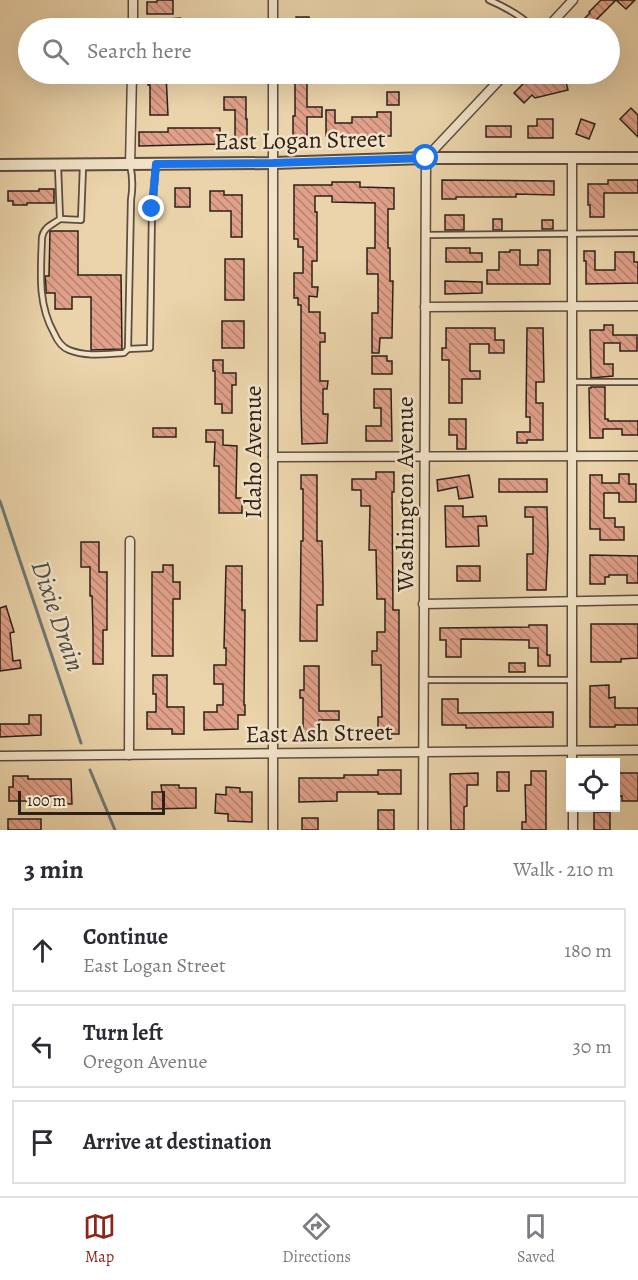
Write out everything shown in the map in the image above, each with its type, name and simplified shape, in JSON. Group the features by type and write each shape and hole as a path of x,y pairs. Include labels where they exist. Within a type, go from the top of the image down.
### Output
{"street":[{"path":"133,0 133,18"},
{"path":"273,0 273,18"},
{"path":"556,18 573,0"},
{"path":"130,165 132,84"},
{"name":"Idaho Avenue","path":"273,84 273,830"},
{"path":"426,158 496,84"},
{"name":"East Logan Street","path":"0,165 273,163 426,158 638,158"},
{"name":"Washington Avenue","path":"423,830 426,158"},
{"path":"572,158 572,758"},
{"path":"425,307 638,306"},
{"path":"273,457 638,456"},
{"path":"129,755 130,541"},
{"path":"423,604 638,600"},
{"name":"East Ash Street","path":"0,756 638,750"},
{"path":"573,812 573,830"}],"lane":[{"path":"489,0 522,18"},
{"path":"83,165 81,220 60,219 43,232 41,291 44,310 60,345 66,350 82,354 124,353 128,349 150,348 152,209 156,164"},
{"path":"58,165 60,219"},
{"path":"128,349 133,187 130,165"},
{"path":"425,235 638,234"},
{"path":"572,382 638,382"},
{"path":"424,680 572,680"}],"building":[{"path":"157,0 173,0 173,14 147,14 147,2 157,2"},
{"path":"601,0 616,0 598,18 585,18"},
{"path":"616,0 635,0 626,9"},
{"path":"166,84 168,115 150,115 150,85 148,85"},
{"path":"295,84 307,84 307,107 322,107 322,117 307,117 307,138 293,138 293,116 295,116"},
{"path":"523,84 566,84 568,90 535,98 532,95 524,103 514,93"},
{"path":"387,92 399,92 399,105 387,105"},
{"path":"224,97 246,97 247,141 235,141 235,110 224,110"},
{"path":"631,108 638,115 638,137 620,119"},
{"path":"326,110 335,110 335,123 352,123 352,117 377,117 377,112 391,112 391,136 326,136"},
{"path":"537,119 553,119 553,138 528,138 528,126 537,126"},
{"path":"581,119 595,124 589,139 576,134"},
{"path":"486,126 511,126 511,137 486,137"},
{"path":"168,128 220,128 220,144 139,146 139,132 168,132"},
{"path":"442,180 554,181 554,195 516,194 516,197 442,199"},
{"path":"608,180 638,180 638,193 604,193 604,217 590,217 588,184 608,184"},
{"path":"332,182 360,182 360,187 394,188 394,209 388,209 390,281 393,281 392,338 380,338 379,353 372,353 372,313 378,313 378,274 367,274 367,248 375,248 375,203 332,202 332,196 315,196 317,261 312,261 312,287 318,287 317,297 309,296 309,312 320,312 320,333 325,333 325,342 320,342 320,381 328,381 327,389 323,389 323,414 328,414 327,443 302,444 301,305 298,305 298,298 294,298 294,273 303,273 303,247 298,247 298,239 294,239 294,185 332,185"},
{"path":"175,188 190,188 190,207 175,207"},
{"path":"39,189 54,189 54,203 13,205 13,201 8,201 8,191 39,191"},
{"path":"210,191 224,191 224,195 242,195 242,237 231,237 231,211 210,211"},
{"path":"445,215 464,215 464,230 445,230"},
{"path":"493,219 502,219 502,230 493,230"},
{"path":"542,220 553,220 553,229 542,229"},
{"path":"50,231 78,231 78,275 121,275 122,349 91,350 91,297 72,297 72,309 55,309 55,293 46,293 45,276 49,276"},
{"path":"446,248 470,248 470,253 482,253 482,262 446,262"},
{"path":"510,250 520,250 520,265 538,265 538,250 550,250 550,284 487,284 487,270 499,270 499,252 510,252"},
{"path":"584,251 595,251 595,270 615,270 615,252 634,252 634,262 638,262 638,283 586,284"},
{"path":"225,259 244,259 244,300 225,300"},
{"path":"445,281 482,282 482,293 445,294"},
{"path":"222,321 244,321 244,348 222,348"},
{"path":"604,325 613,325 613,335 637,335 637,351 620,351 620,343 604,343 604,364 613,364 613,376 591,378 590,330 604,330"},
{"path":"446,328 495,328 495,340 504,340 504,353 489,353 489,344 470,344 470,371 480,371 480,379 462,379 462,403 449,403 449,360 442,360 442,348 446,348"},
{"path":"527,328 543,328 544,382 536,382 536,403 543,403 543,440 527,440 527,443 517,443 517,432 530,432 530,417 526,417"},
{"path":"372,356 387,356 387,361 392,361 392,374 372,374"},
{"path":"213,360 223,360 223,373 236,373 236,385 232,385 232,413 222,413 222,404 215,404"},
{"path":"605,387 605,419 608,421 638,421 638,435 622,435 622,429 603,429 603,438 590,438 589,388"},
{"path":"374,389 391,389 392,441 366,441 366,426 381,426 381,408 374,408"},
{"path":"449,419 466,419 466,449 457,449 457,435 449,435"},
{"path":"153,428 176,428 176,437 153,437"},
{"path":"206,430 223,430 223,445 237,446 236,498 242,498 242,513 219,513 219,466 214,466 215,442 206,442"},
{"path":"376,472 394,472 394,492 392,492 393,610 399,610 399,734 378,734 378,717 382,717 381,665 372,665 372,651 377,651 377,632 385,632 385,599 377,599 376,550 369,550 370,506 361,506 361,490 352,490 352,479 376,479"},
{"path":"619,474 629,474 629,484 636,484 636,502 619,502 619,493 604,493 604,518 615,518 615,527 624,527 624,540 600,540 600,529 590,529 590,475 602,475 602,483 619,483"},
{"path":"301,475 317,475 317,541 322,541 323,605 317,605 317,641 300,641 301,541 303,541"},
{"path":"469,475 473,497 459,499 457,487 438,491 437,480"},
{"path":"499,479 547,479 547,492 499,492"},
{"path":"445,506 463,506 463,517 486,516 487,526 478,526 479,546 446,547"},
{"path":"525,507 547,507 546,590 527,590 527,554 533,554 533,517 525,517"},
{"path":"81,542 99,542 99,572 107,572 107,630 103,630 103,664 93,664 90,567 81,567"},
{"path":"590,555 638,556 638,583 627,583 627,575 609,575 605,577 605,584 590,584"},
{"path":"163,565 173,565 173,582 180,582 180,599 173,599 173,656 152,656 152,572 163,572"},
{"path":"226,566 242,566 242,610 245,610 245,715 238,715 238,729 204,730 204,712 217,712 217,705 223,705 223,684 214,684 214,665 226,665 226,648 224,648"},
{"path":"457,566 480,566 480,581 457,581"},
{"path":"6,606 14,632 10,633 13,661 20,660 21,668 0,671 0,608"},
{"path":"591,624 638,624 638,658 621,659 621,662 591,662"},
{"path":"529,625 547,625 547,655 550,655 550,666 538,666 538,648 529,648 529,640 461,639 461,657 446,657 446,640 440,640 440,628 529,627"},
{"path":"509,663 525,663 525,672 509,672"},
{"path":"304,666 319,666 319,711 339,711 339,720 319,720 319,742 303,742 303,698 300,698 300,690 304,690"},
{"path":"153,675 167,675 167,707 184,707 184,734 172,734 172,729 147,729 147,712 156,712"},
{"path":"609,685 609,698 615,697 615,708 638,708 638,725 590,727 590,686"},
{"path":"442,699 458,699 458,713 553,712 553,727 466,728 466,725 442,725"},
{"path":"29,715 41,715 41,735 0,737 0,724 29,724"},
{"path":"378,770 401,770 401,794 337,792 337,801 299,802 299,778 378,775"},
{"path":"531,771 546,771 546,830 522,830 522,822 526,822 525,785 531,785"},
{"path":"497,772 509,772 509,791 497,791"},
{"path":"478,773 478,785 467,785 464,830 451,830 450,774"},
{"path":"620,773 638,773 638,801 622,801 622,796 620,796"},
{"path":"13,776 28,776 28,779 71,779 72,804 56,804 56,796 28,797 28,801 9,801 9,787 13,787"},
{"path":"161,785 196,788 196,808 152,809 152,792 162,792"},
{"path":"226,787 240,788 240,792 252,792 252,822 228,821 228,814 215,813 216,794 226,795"},
{"path":"378,810 394,810 394,830 378,830"},
{"path":"594,812 610,812 610,830 594,830"},
{"path":"302,818 318,818 318,830 302,830"},
{"path":"8,819 41,819 41,830 8,830"}],"waterway":[{"name":"Dixie Drain","path":"0,501 81,743"},
{"name":"Dixie Drain","path":"90,770 115,830"}],"route":[{"path":"152,209 156,164 426,158"}]}
